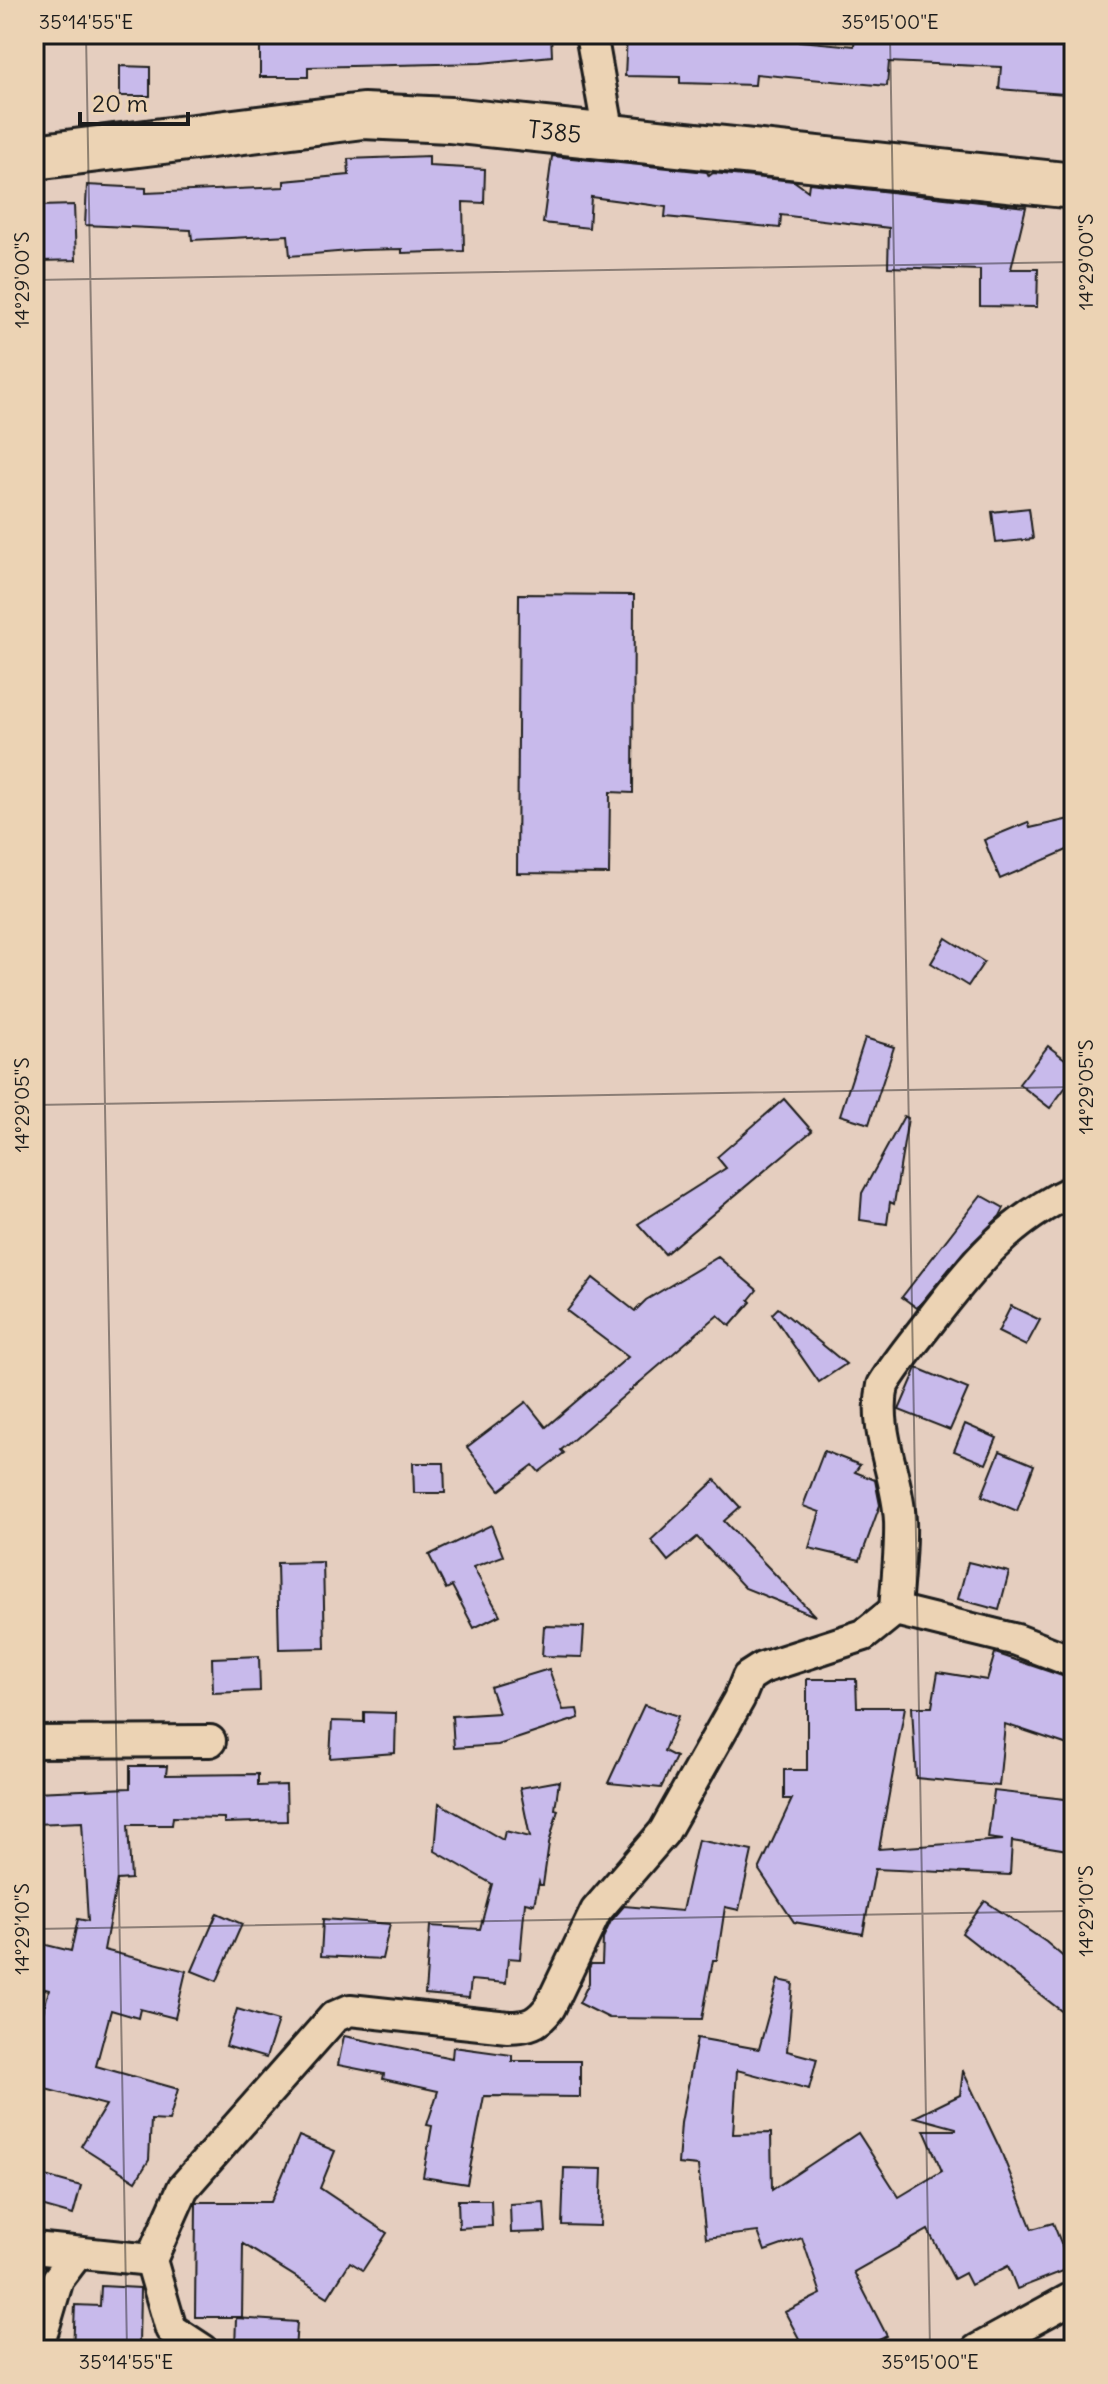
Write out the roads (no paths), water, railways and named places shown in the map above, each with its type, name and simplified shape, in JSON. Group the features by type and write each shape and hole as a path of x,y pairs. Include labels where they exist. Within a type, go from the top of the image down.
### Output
{"street":[{"path":"591,34 609,135"},
{"name":"T385","path":"34,157 363,116 450,120 609,135 1074,186"},
{"path":"203,2350 171,2329 151,2260 183,2188 334,2017 350,2010 508,2027 526,2027 540,2021 550,2007 596,1911 664,1832 739,1699 748,1677 762,1668 864,1635 895,1610 900,1521 879,1405 883,1385 962,1280 999,1239 1046,1203 1074,1190"},
{"path":"895,1610 1017,1640 1074,1662"},
{"path":"34,1742 210,1741"},
{"path":"34,2248 151,2260"},
{"path":"34,2345 43,2330 58,2279 77,2254"},
{"path":"977,2350 1074,2298"}]}
